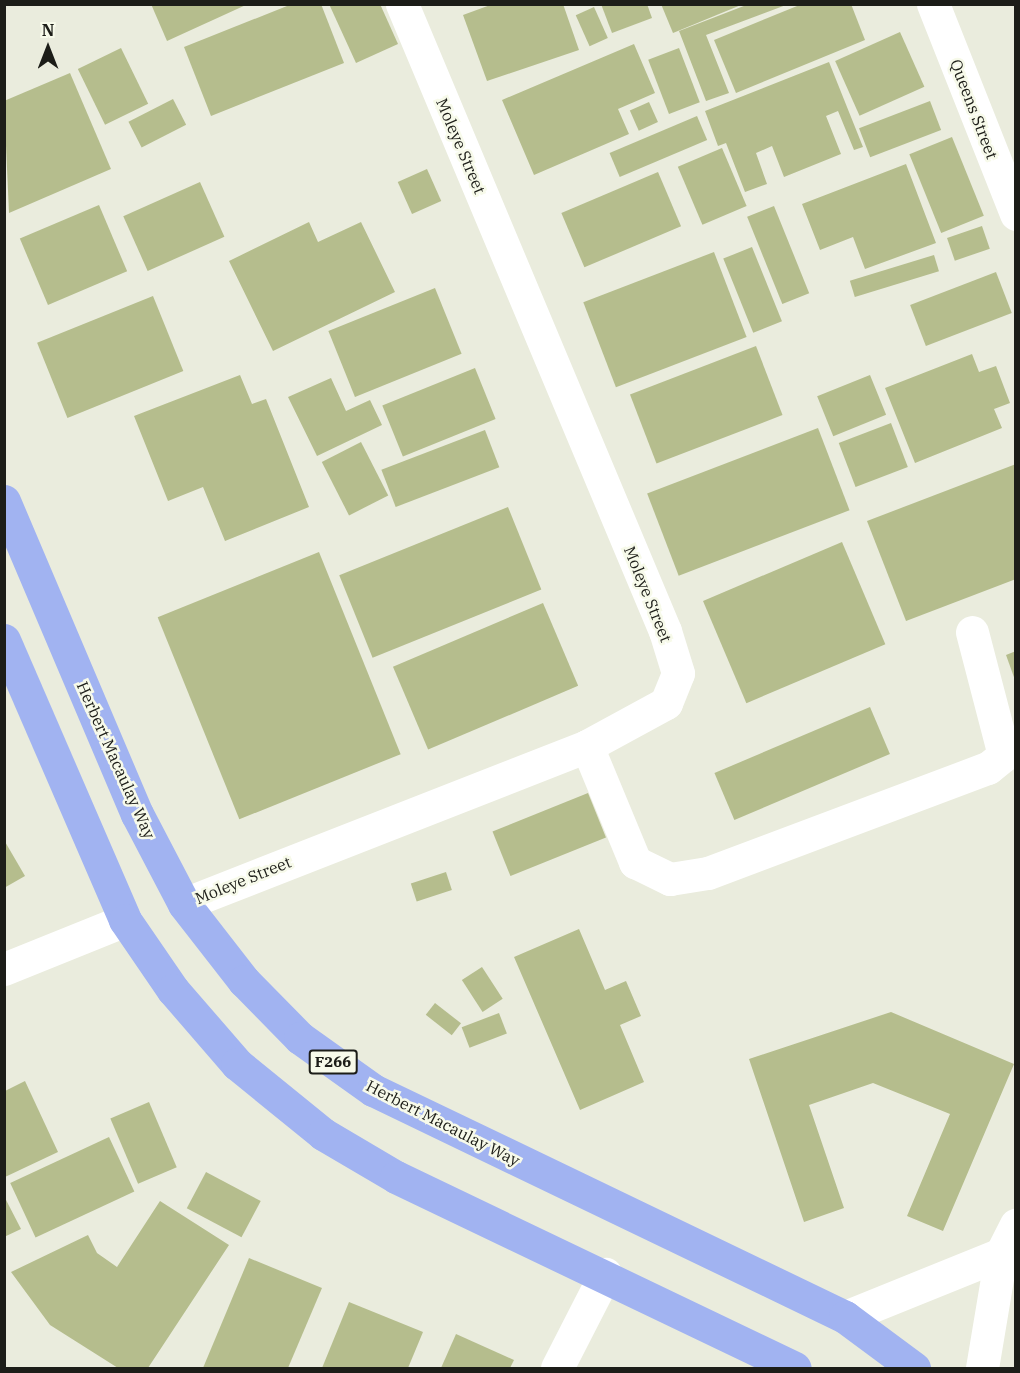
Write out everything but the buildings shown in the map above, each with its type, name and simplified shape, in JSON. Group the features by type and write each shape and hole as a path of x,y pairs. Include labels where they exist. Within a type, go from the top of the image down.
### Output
{"highway":[{"name":"Herbert Macaulay Way","path":"4,501 137,814 184,904 244,981 300,1038 373,1090 845,1317 914,1368"},
{"path":"4,640 126,920 172,990 237,1064 322,1134 396,1177 605,1274 795,1368"}],"street":[{"name":"Moleye Street","path":"184,904 587,746 666,703 678,673 665,631 402,4"},
{"name":"Queens Street","path":"933,4 1016,214"},
{"path":"587,746 635,862 670,879 708,873 988,768 1004,754 972,632"},
{"path":"4,969 126,920"},
{"path":"845,1317 1008,1240"},
{"path":"982,1368 1008,1240"},
{"path":"557,1368 605,1274"}]}
